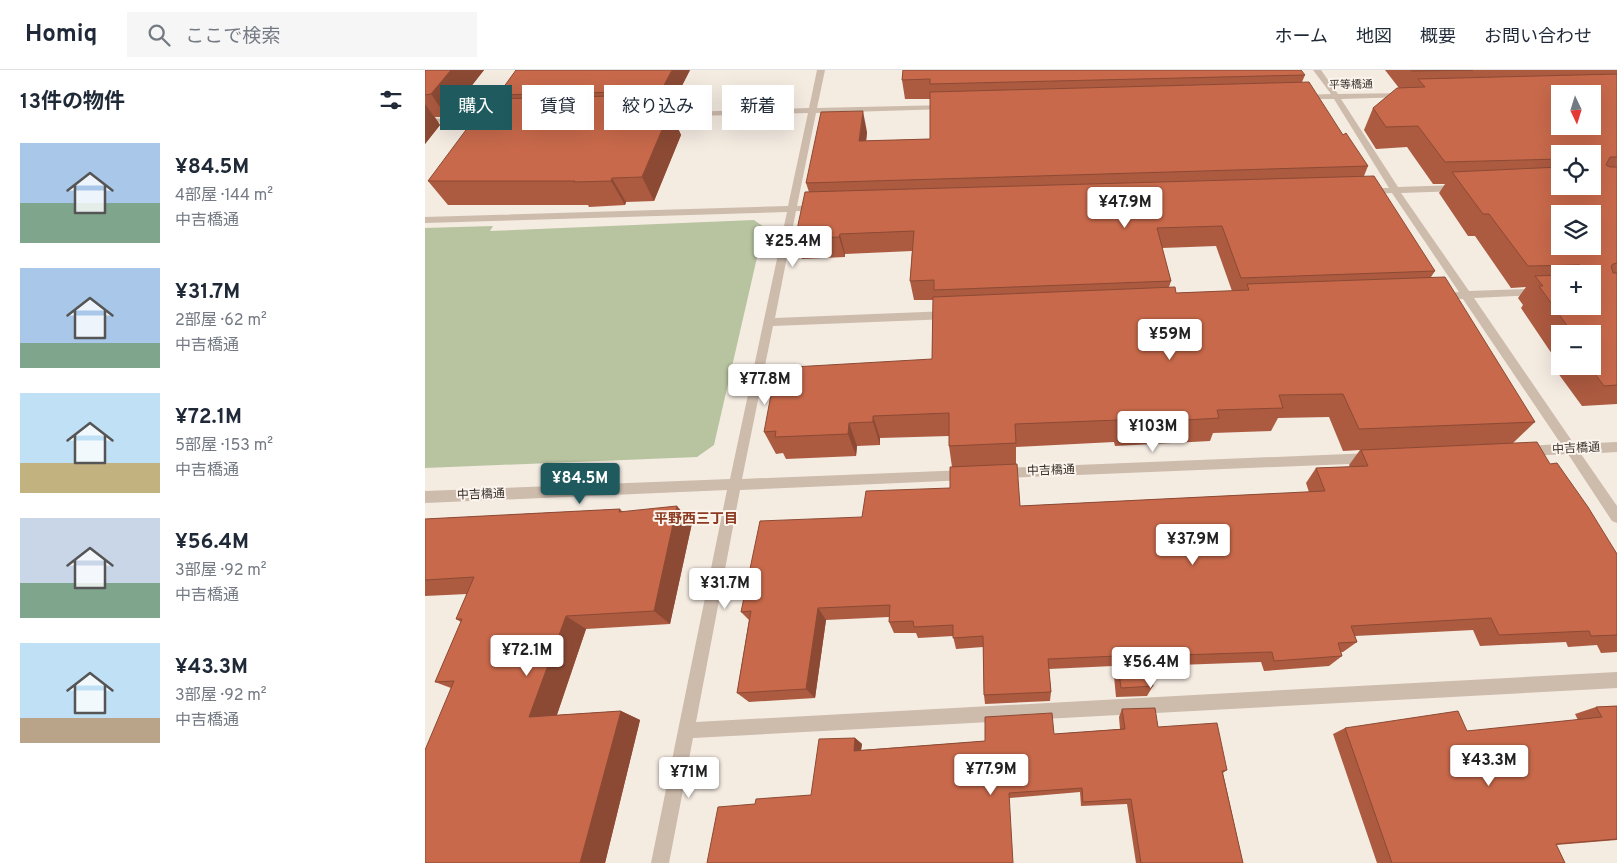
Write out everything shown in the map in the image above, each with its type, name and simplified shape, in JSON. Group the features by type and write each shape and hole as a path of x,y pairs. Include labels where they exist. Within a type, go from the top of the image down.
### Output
{"street":[{"path":"660,863 735,484 821,70"},
{"path":"1317,70 1336,96 1395,190 1617,517"},
{"name":"平等橋通","path":"1297,98 1414,95"},
{"path":"712,113 961,107"},
{"path":"425,121 440,121"},
{"path":"1355,191 1473,188"},
{"path":"425,220 832,207"},
{"path":"1427,296 1551,291"},
{"path":"769,322 964,315"},
{"name":"中吉橋通","path":"1512,452 1617,447"},
{"name":"中吉橋通","path":"425,497 1382,457"},
{"path":"687,730 1617,680"}],"green space":[{"path":"754,220 764,227 714,445 697,457 425,468 425,228 493,226 490,231"}],"building":[{"path":"425,70 451,70 431,94 425,95"},
{"path":"516,70 672,70 664,85 604,85 604,92 594,93 594,85 522,85 522,94 512,95 512,85 505,85"},
{"path":"903,70 1301,70 1305,75 930,84 930,79 902,80"},
{"path":"1411,70 1473,70 1412,71"},
{"path":"1617,74 1617,157 1610,157 1606,165 1617,167 1617,263 1611,266 1613,273 1617,273 1617,385 1604,386 1596,375 1601,375 1601,325 1567,325 1560,315 1601,315 1601,265 1528,266 1489,214 1483,214 1452,172 1551,167 1551,195 1601,195 1601,145 1551,145 1551,159 1445,162 1418,126 1386,127 1373,108 1397,88 1425,87 1418,79"},
{"path":"1309,82 1343,135 1346,133 1368,166 806,183 821,112 863,111 859,141 930,139 930,92"},
{"path":"594,96 604,96 604,130 662,130 642,177 612,178 611,181 574,182 428,181 466,130 512,130 512,98 522,98 522,130 594,130"},
{"path":"1374,176 1435,271 1241,278 1222,226 1157,228 1171,281 934,290 934,280 910,281 914,231 840,234 839,237 795,239 805,192"},
{"path":"1551,275 1551,303 1539,286 1543,286 1535,276"},
{"path":"1445,277 1535,422 1359,429 1343,394 1279,395 1283,408 1217,410 1219,418 1120,424 1119,420 1015,424 1016,443 949,446 949,413 873,416 873,422 849,423 848,434 775,437 776,431 764,432 776,368 932,359 933,297 1175,287 1176,293 1249,290 1247,284"},
{"path":"1537,442 1550,464 1557,463 1588,507 1617,554 1617,635 1591,636 1589,631 1499,635 1491,618 1351,626 1357,642 1338,643 1342,656 1274,661 1272,652 1148,656 1153,686 1121,688 1117,656 1048,659 1051,692 984,695 983,636 953,638 953,625 914,627 913,621 889,622 890,605 818,608 806,689 737,693 751,611 741,612 760,521 862,517 866,491 950,488 950,467 1017,464 1020,506 1325,491 1316,468 1368,466 1361,450"},
{"path":"677,506 654,611 566,616 529,717 621,711 580,863 425,863 425,750 454,681 435,682 462,619 456,619 474,577 425,580 425,519 620,509 619,512"},
{"path":"1617,706 1617,839 1556,844 1565,863 1392,863 1345,728 1458,711 1467,731 1602,717 1596,707"},
{"path":"1155,708 1158,727 1217,723 1227,770 1222,771 1243,863 1141,863 1131,799 1083,802 1082,788 1009,793 1013,863 707,863 718,807 755,804 756,799 811,795 819,739 855,738 854,751 985,741 985,717 1052,713 1054,734 1125,729 1122,709"}],"district":[{"name":"平野西三丁目","path":"696,519"}]}
